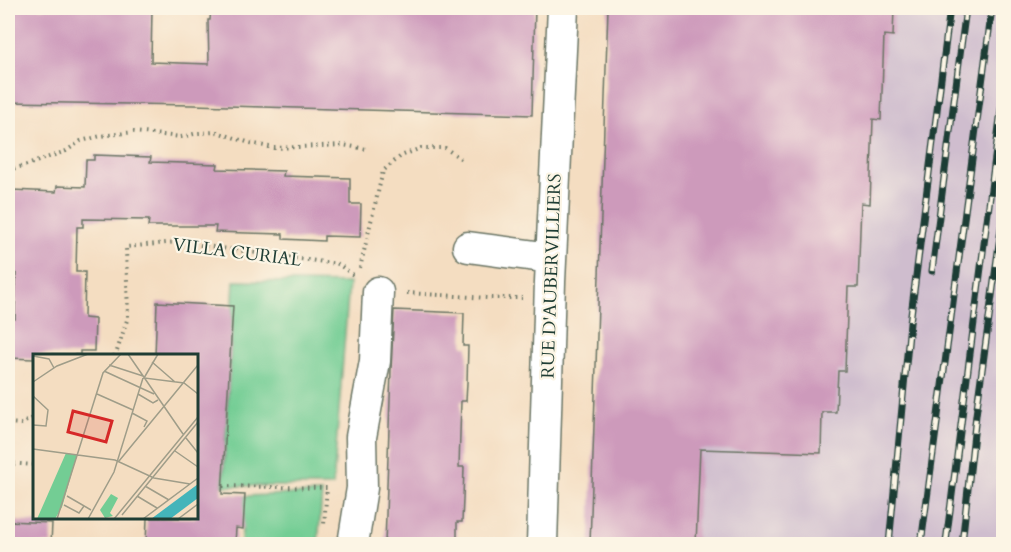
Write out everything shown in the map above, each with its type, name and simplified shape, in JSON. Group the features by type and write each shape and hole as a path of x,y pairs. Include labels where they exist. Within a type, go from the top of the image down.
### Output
{"street":[{"name":"RUE D'AUBERVILLIERS","path":"542,544 551,258 563,8"},
{"path":"468,247 551,258"},
{"path":"353,544 362,488 361,437 375,362 368,285"}],"path":[{"path":"8,170 66,151 81,141 134,132 181,137 198,132 217,132 274,148 343,145 366,149"},
{"path":"368,285 383,171 401,156 421,148 445,148 463,160"},
{"name":"VILLA CURIAL","path":"115,354 128,317 126,247 177,242 338,264 368,285 488,298 550,299"},
{"path":"8,280 15,284"},
{"path":"8,423 21,424 33,418"},
{"path":"8,463 33,465"},
{"path":"223,486 327,488 324,533"}],"shaded area":[{"path":"608,8 1003,8 1003,544 590,544"}],"green space":[{"path":"234,281 349,283 333,486 223,486"},
{"path":"322,493 318,544 241,544 244,496"}],"building":[{"path":"8,8 152,8 151,62 209,64 208,20 210,20 211,8 535,8 532,115 8,102"},
{"path":"608,8 894,8 893,36 884,35 881,120 873,119 870,204 861,203 858,287 848,287 845,371 838,371 836,412 822,412 821,453 700,449 696,544 590,544"},
{"path":"94,155 151,157 150,162 218,164 217,169 284,171 283,176 350,178 350,204 361,204 360,237 324,236 324,241 283,239 283,234 215,232 216,226 148,226 149,220 83,219 83,227 77,227 76,272 85,272 84,318 95,319 94,351 80,351 80,354 33,354 33,359 8,358 8,319 15,319 16,273 9,273 8,194 12,195 12,190 56,192 57,186 85,187 86,160 94,160"},
{"path":"157,302 233,306 222,494 245,495 243,529 236,528 235,544 146,544 147,519 198,519 198,354 155,354"},
{"path":"394,310 464,313 463,346 468,346 467,383 466,401 461,401 459,467 464,467 462,522 457,522 457,544 385,544"},
{"path":"8,521 52,523 51,544 8,544"}],"railway":[{"path":"889,544 910,323 950,8"},
{"path":"932,271 966,8"},
{"path":"921,544 992,8"},
{"path":"946,542 1004,87"},
{"path":"962,544 976,415 1004,207"}]}
